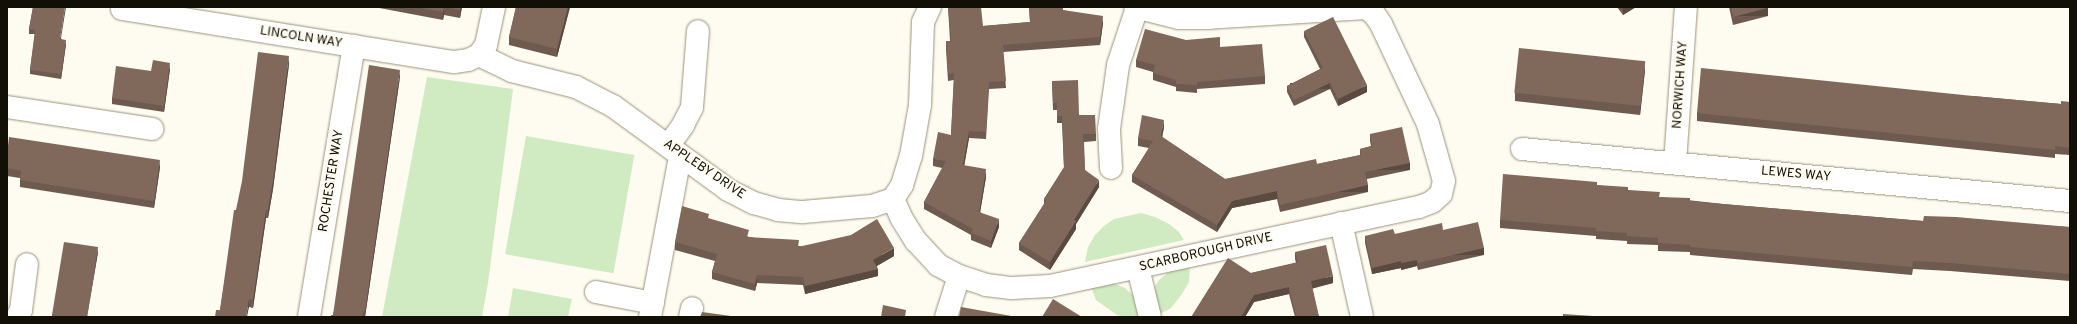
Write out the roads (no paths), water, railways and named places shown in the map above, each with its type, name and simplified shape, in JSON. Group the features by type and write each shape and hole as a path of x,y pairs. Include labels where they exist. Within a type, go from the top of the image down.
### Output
{"street":[{"path":"479,55 486,45 494,7"},
{"path":"893,199 902,185 920,105 923,22 930,7"},
{"path":"1111,168 1109,129 1112,101 1118,66 1136,7"},
{"name":"SCARBOROUGH DRIVE","path":"893,199 902,219 916,241 938,265 959,276 986,285 1012,288 1050,286 1341,223 1418,208 1432,202 1441,194 1444,181 1440,161 1428,124 1413,88 1381,24 1374,14 1366,8 1209,18 1179,18 1136,7"},
{"name":"NORWICH WAY","path":"1675,163 1686,7"},
{"name":"LINCOLN WAY","path":"122,9 454,62 468,60 479,55"},
{"path":"596,292 651,310 674,151 683,125 692,106 698,31"},
{"name":"ROCHESTER WAY","path":"310,317 354,46"},
{"name":"APPLEBY DRIVE","path":"479,55 512,71 576,87 613,106 728,190 754,203 778,210 804,212 872,206 893,199"},
{"path":"7,107 152,129"},
{"name":"LEWES WAY","path":"1522,149 2070,201"},
{"path":"1341,223 1362,317"},
{"path":"17,317 21,310 27,264"},
{"path":"1138,268 1150,317"},
{"path":"946,317 959,276"}]}
